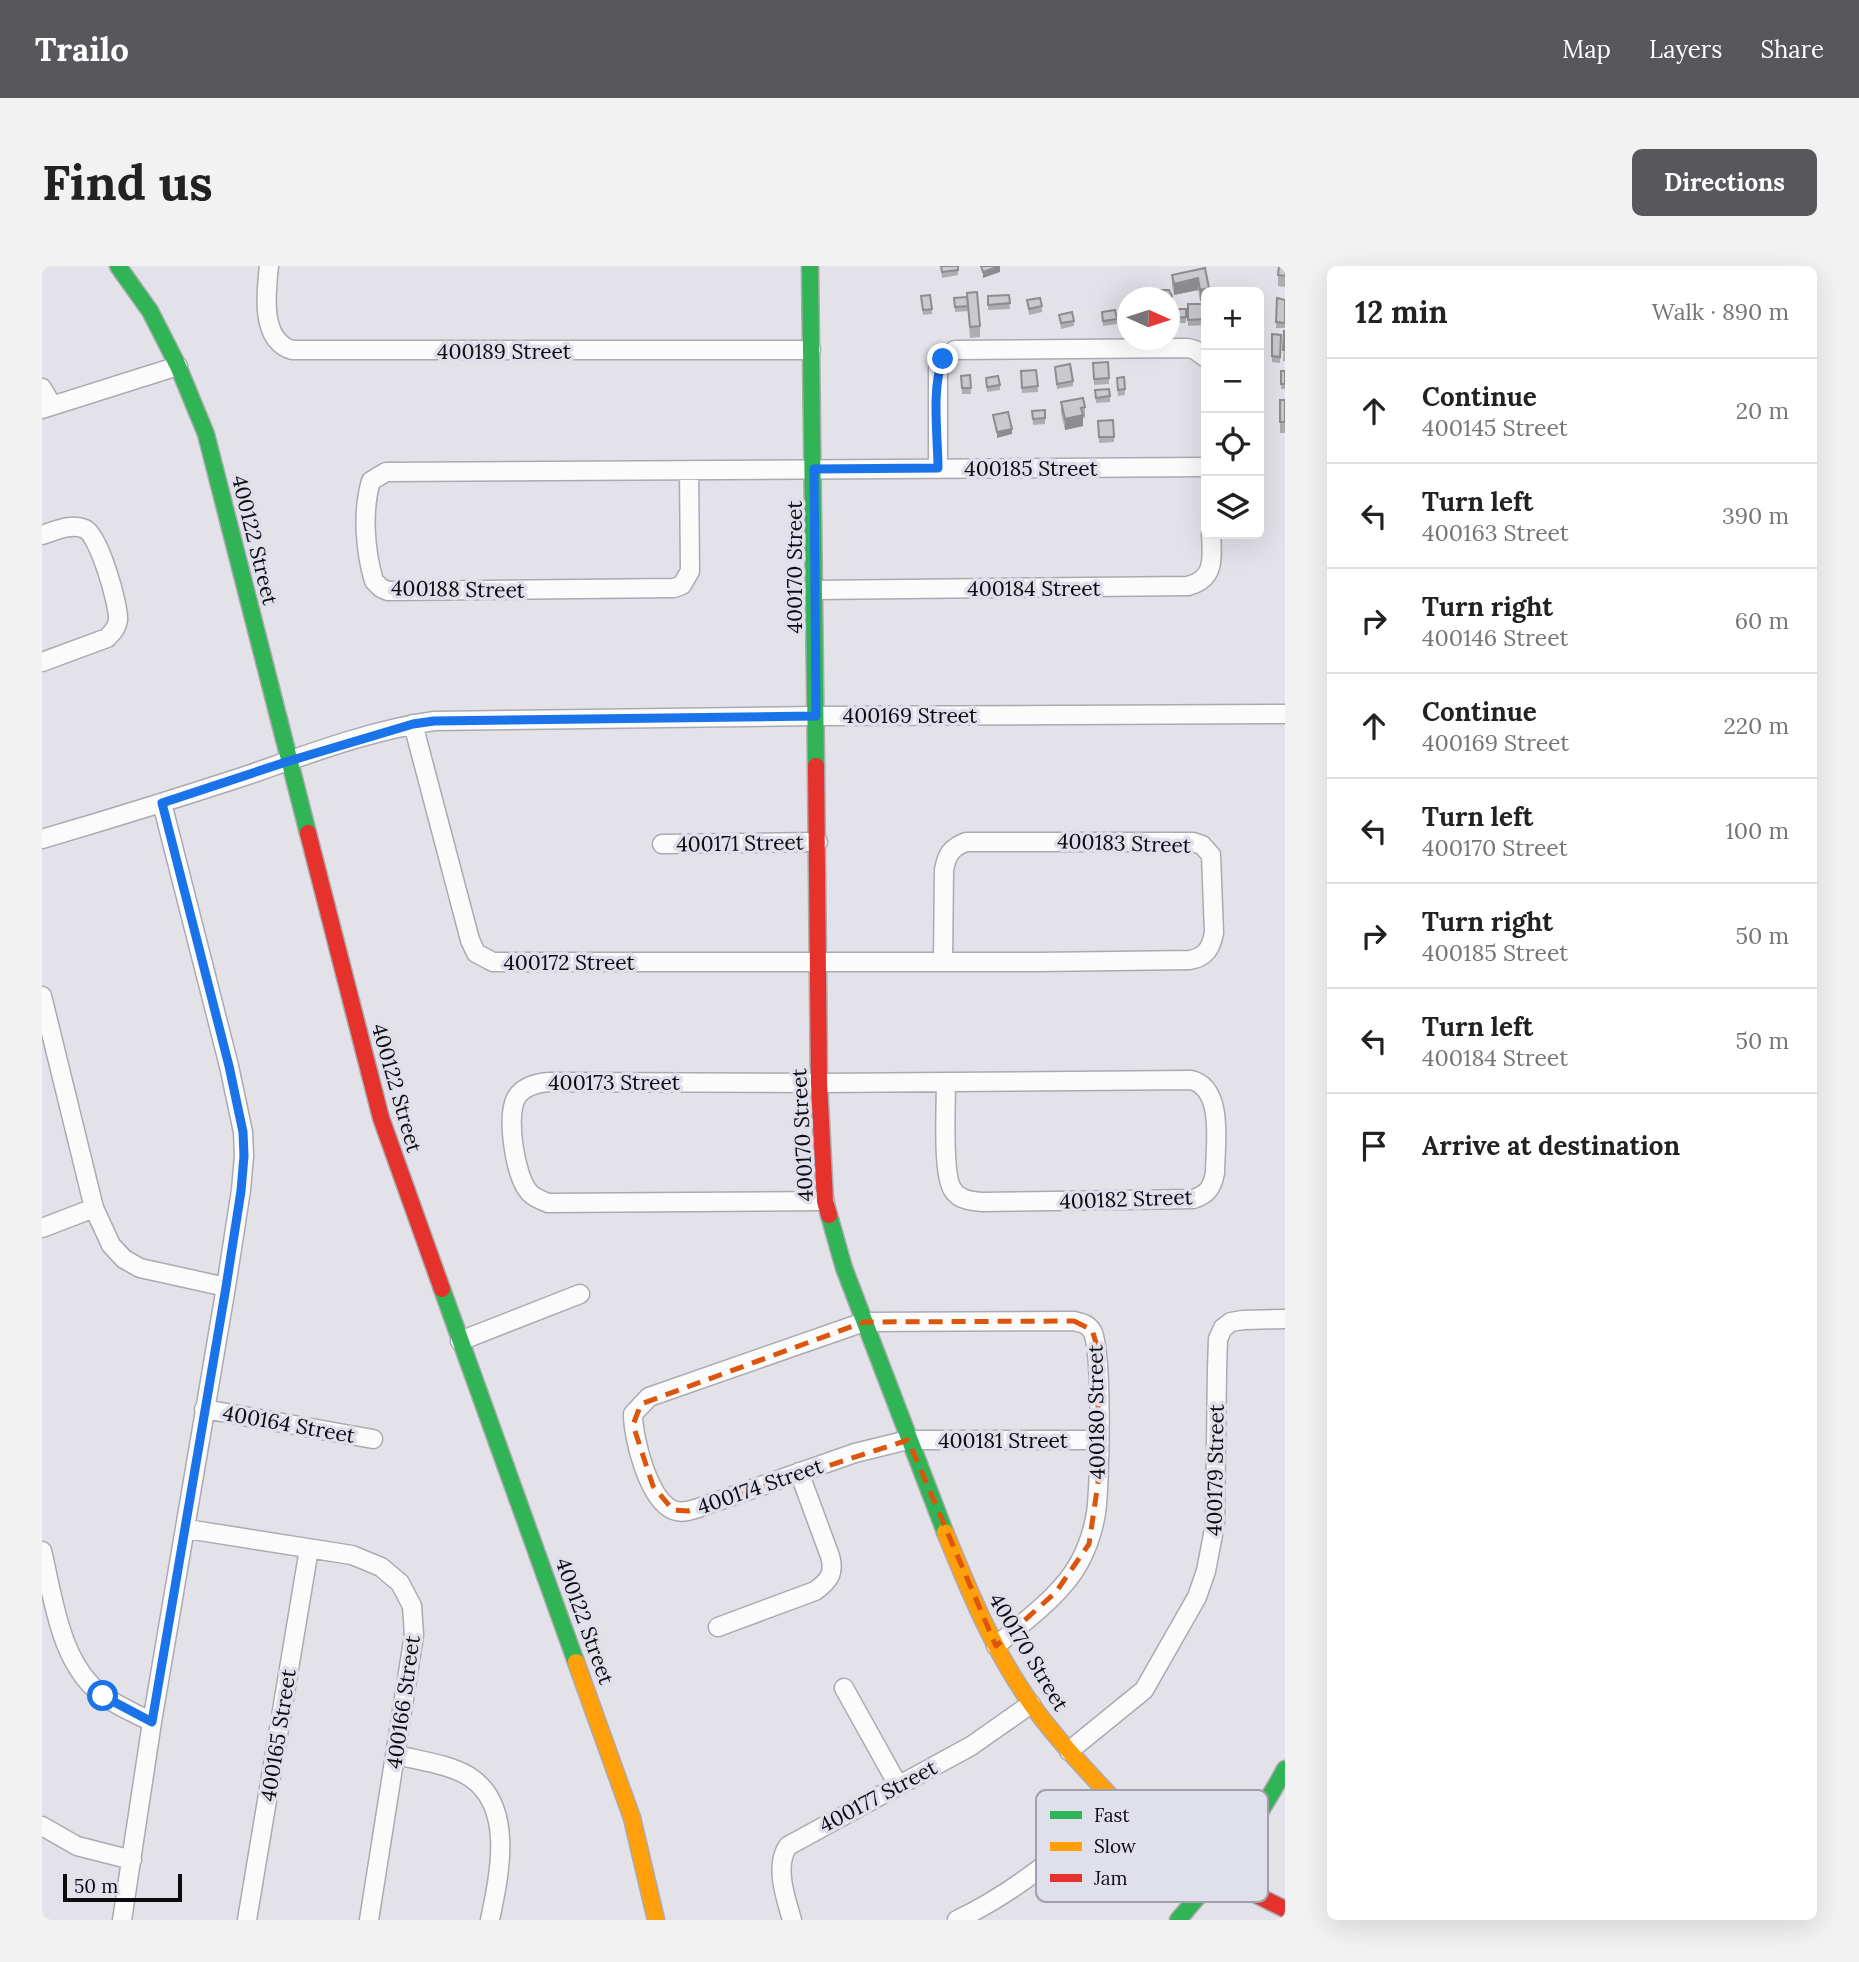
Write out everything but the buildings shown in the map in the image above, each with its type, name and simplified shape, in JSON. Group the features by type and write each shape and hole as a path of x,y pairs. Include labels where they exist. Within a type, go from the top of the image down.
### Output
{"street":[{"name":"400122 Street","path":"118,266 150,311 178,366 206,435 380,1118 632,1818 656,1920"},
{"name":"400189 Street","path":"269,266 268,306 272,335 276,343 292,350 811,350"},
{"name":"400170 Street","path":"810,266 819,1083 825,1201 844,1268 908,1440 972,1599 996,1646 1031,1704 1105,1790"},
{"path":"938,468 938,369 943,359 955,350 1188,348 1201,354"},
{"path":"42,388 47,407 178,366"},
{"name":"400185 Street","path":"814,469 1201,467"},
{"name":"400188 Street","path":"689,470 690,571 688,578 674,588 388,590 381,589 374,581 366,518 367,494 371,481 379,474 401,471 814,469"},
{"path":"42,535 72,527 90,532 109,580 118,621 113,633 107,638 42,662"},
{"name":"400184 Street","path":"815,590 1188,586 1200,583 1207,575 1210,567 1211,539"},
{"name":"400169 Street","path":"42,839 413,724 480,719 1285,714"},
{"name":"400172 Street","path":"413,724 470,940 476,953 484,959 526,964 818,962"},
{"path":"121,1920 226,1287 244,1156 243,1132 229,1066 162,803"},
{"name":"400171 Street","path":"662,844 818,842"},
{"name":"400183 Street","path":"818,962 1198,959 1209,950 1214,933 1210,855 1202,845 1193,842 966,842 956,846 947,856 943,961"},
{"path":"42,996 94,1208 111,1245 124,1259 140,1268 226,1287"},
{"name":"400182 Street","path":"819,1083 946,1082 1197,1082 1209,1091 1214,1104 1213,1184 1202,1197 1193,1199 971,1201 955,1193 950,1187 947,1171 946,1082"},
{"name":"400173 Street","path":"819,1083 536,1083 524,1089 517,1097 513,1107 513,1133 516,1161 522,1180 530,1193 548,1203 825,1201"},
{"path":"42,1228 94,1208"},
{"path":"460,1341 580,1294"},
{"name":"400179 Street","path":"1069,1751 1144,1690 1197,1597 1213,1546 1218,1339 1223,1328 1231,1322 1243,1320 1285,1319"},
{"name":"400180 Street","path":"864,1322 1074,1321 1085,1324 1092,1330 1098,1349 1098,1440 1096,1509 1088,1544 1078,1566 1056,1592 996,1646"},
{"name":"400174 Street","path":"864,1322 649,1398 634,1414 636,1443 643,1466 664,1504 673,1510 688,1511 855,1453 908,1440"},
{"name":"400164 Street","path":"204,1409 373,1439"},
{"name":"400181 Street","path":"908,1440 1098,1440"},
{"path":"718,1627 815,1591 826,1583 830,1576 833,1570 830,1556 799,1472"},
{"name":"400166 Street","path":"187,1529 352,1555 381,1567 400,1583 412,1606 414,1635 369,1920"},
{"name":"400165 Street","path":"247,1920 309,1549"},
{"path":"42,1551 63,1636 71,1656 85,1678 103,1696 152,1722"},
{"path":"844,1688 898,1785"},
{"name":"400177 Street","path":"792,1920 782,1873 782,1860 788,1846 971,1746 1031,1704"},
{"path":"397,1755 433,1763 468,1776 489,1797 500,1826 490,1920"},
{"path":"1268,1803 1285,1769"},
{"path":"42,1826 77,1846 132,1860"},
{"path":"957,1920 991,1902 1036,1872"},
{"name":"400170 Street","path":"1268,1901 1285,1909"},
{"path":"1178,1920 1194,1902"}],"highlighted area":[{"path":"1074,1321 1092,1330 1098,1349 1098,1483 1089,1544 1056,1592 996,1646 908,1440 688,1511 673,1510 653,1486 633,1425 641,1404 864,1322"}],"traffic: fast":[{"path":"118,266 150,311 178,366 206,434 308,833"},
{"path":"810,266 816,766"},
{"path":"829,1215 844,1268 945,1532"},
{"path":"442,1289 576,1662"},
{"path":"1268,1799 1285,1769"},
{"path":"1178,1920 1193,1902"}],"traffic: slow":[{"path":"945,1532 983,1621 1018,1685 1052,1731 1105,1790"},
{"path":"576,1662 632,1818 656,1920"}],"traffic: jam":[{"path":"816,766 819,1083 825,1201 829,1215"},
{"path":"308,833 381,1118 442,1289"},
{"path":"1268,1901 1285,1909"}],"route":[{"path":"103,1696 152,1722 187,1529 204,1409 241,1191 244,1156 243,1132 229,1066 162,803 289,761 413,724 434,721 492,718 816,716 814,469 938,468 938,369 943,359"}]}
